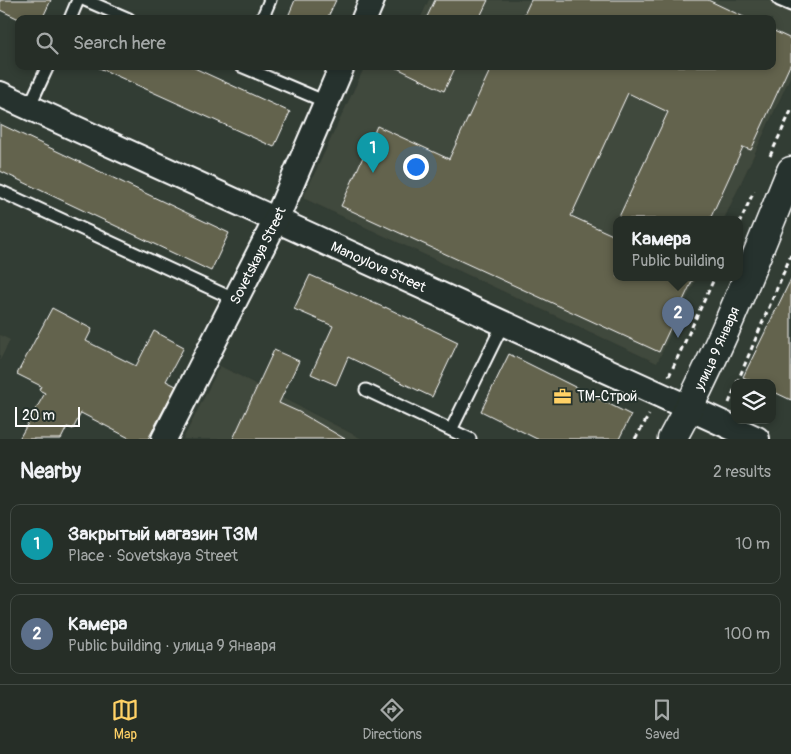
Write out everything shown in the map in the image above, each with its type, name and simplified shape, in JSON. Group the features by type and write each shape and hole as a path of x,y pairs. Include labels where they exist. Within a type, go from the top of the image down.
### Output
{"street":[{"path":"366,15 372,0"},
{"name":"Sovetskaya Street","path":"164,439 276,220 340,70"},
{"name":"Manoylova Street","path":"0,94 756,439"},
{"name":"улица 9 Января","path":"672,439 689,408 745,282 791,171"}],"lane":[{"path":"72,15 78,0"},
{"path":"85,0 120,15"},
{"path":"264,15 270,0"},
{"path":"780,0 791,5"},
{"path":"29,107 46,70"},
{"path":"250,70 326,102"},
{"path":"0,191 236,300"},
{"path":"451,430 503,324"},
{"path":"366,390 470,439"}],"path":[{"path":"739,379 791,254"},
{"path":"635,439 660,395 713,281"}],"shaded area":[{"path":"429,0 791,0 791,75 725,216 613,216 613,281 695,281 657,363 303,198 363,70 776,70 776,15 422,15"},
{"path":"0,335 10,340 0,360"},
{"path":"220,366 362,439 183,439"}],"building":[{"path":"0,0 51,0 44,15 15,15 15,17 0,10"},
{"path":"295,0 336,0 329,15 289,15"},
{"path":"435,0 488,0 481,15 428,15"},
{"path":"531,0 708,0 740,15 524,15"},
{"path":"776,32 791,39 791,63 751,150 743,147 711,216 619,216 668,112 628,93 571,216 613,235 613,281 692,281 659,352 341,206 377,126 449,159 490,70 776,70"},
{"path":"104,70 199,70 290,112 274,147"},
{"path":"401,70 454,70 444,91"},
{"path":"0,124 229,233 211,271 0,171"},
{"path":"310,275 385,307 458,342 432,397 348,357 336,385 311,374 333,326 294,309"},
{"path":"791,279 791,400 776,393 776,379 747,379 743,377"},
{"path":"52,308 92,329 86,341 136,366 154,331 184,347 166,381 176,386 148,439 131,439 81,413 73,429 67,427 61,439 19,439 45,393 39,390 41,386 17,374"},
{"path":"274,350 299,361 279,403 299,412 345,439 233,439"},
{"path":"509,354 631,415 619,439 537,439 481,411"}],"place":[{"name":"Закрытый магазин ТЗМ","path":"373,173"},
{"name":"Камера","path":"678,338"},
{"name":"ТМ-Строй","path":"563,396"}]}
